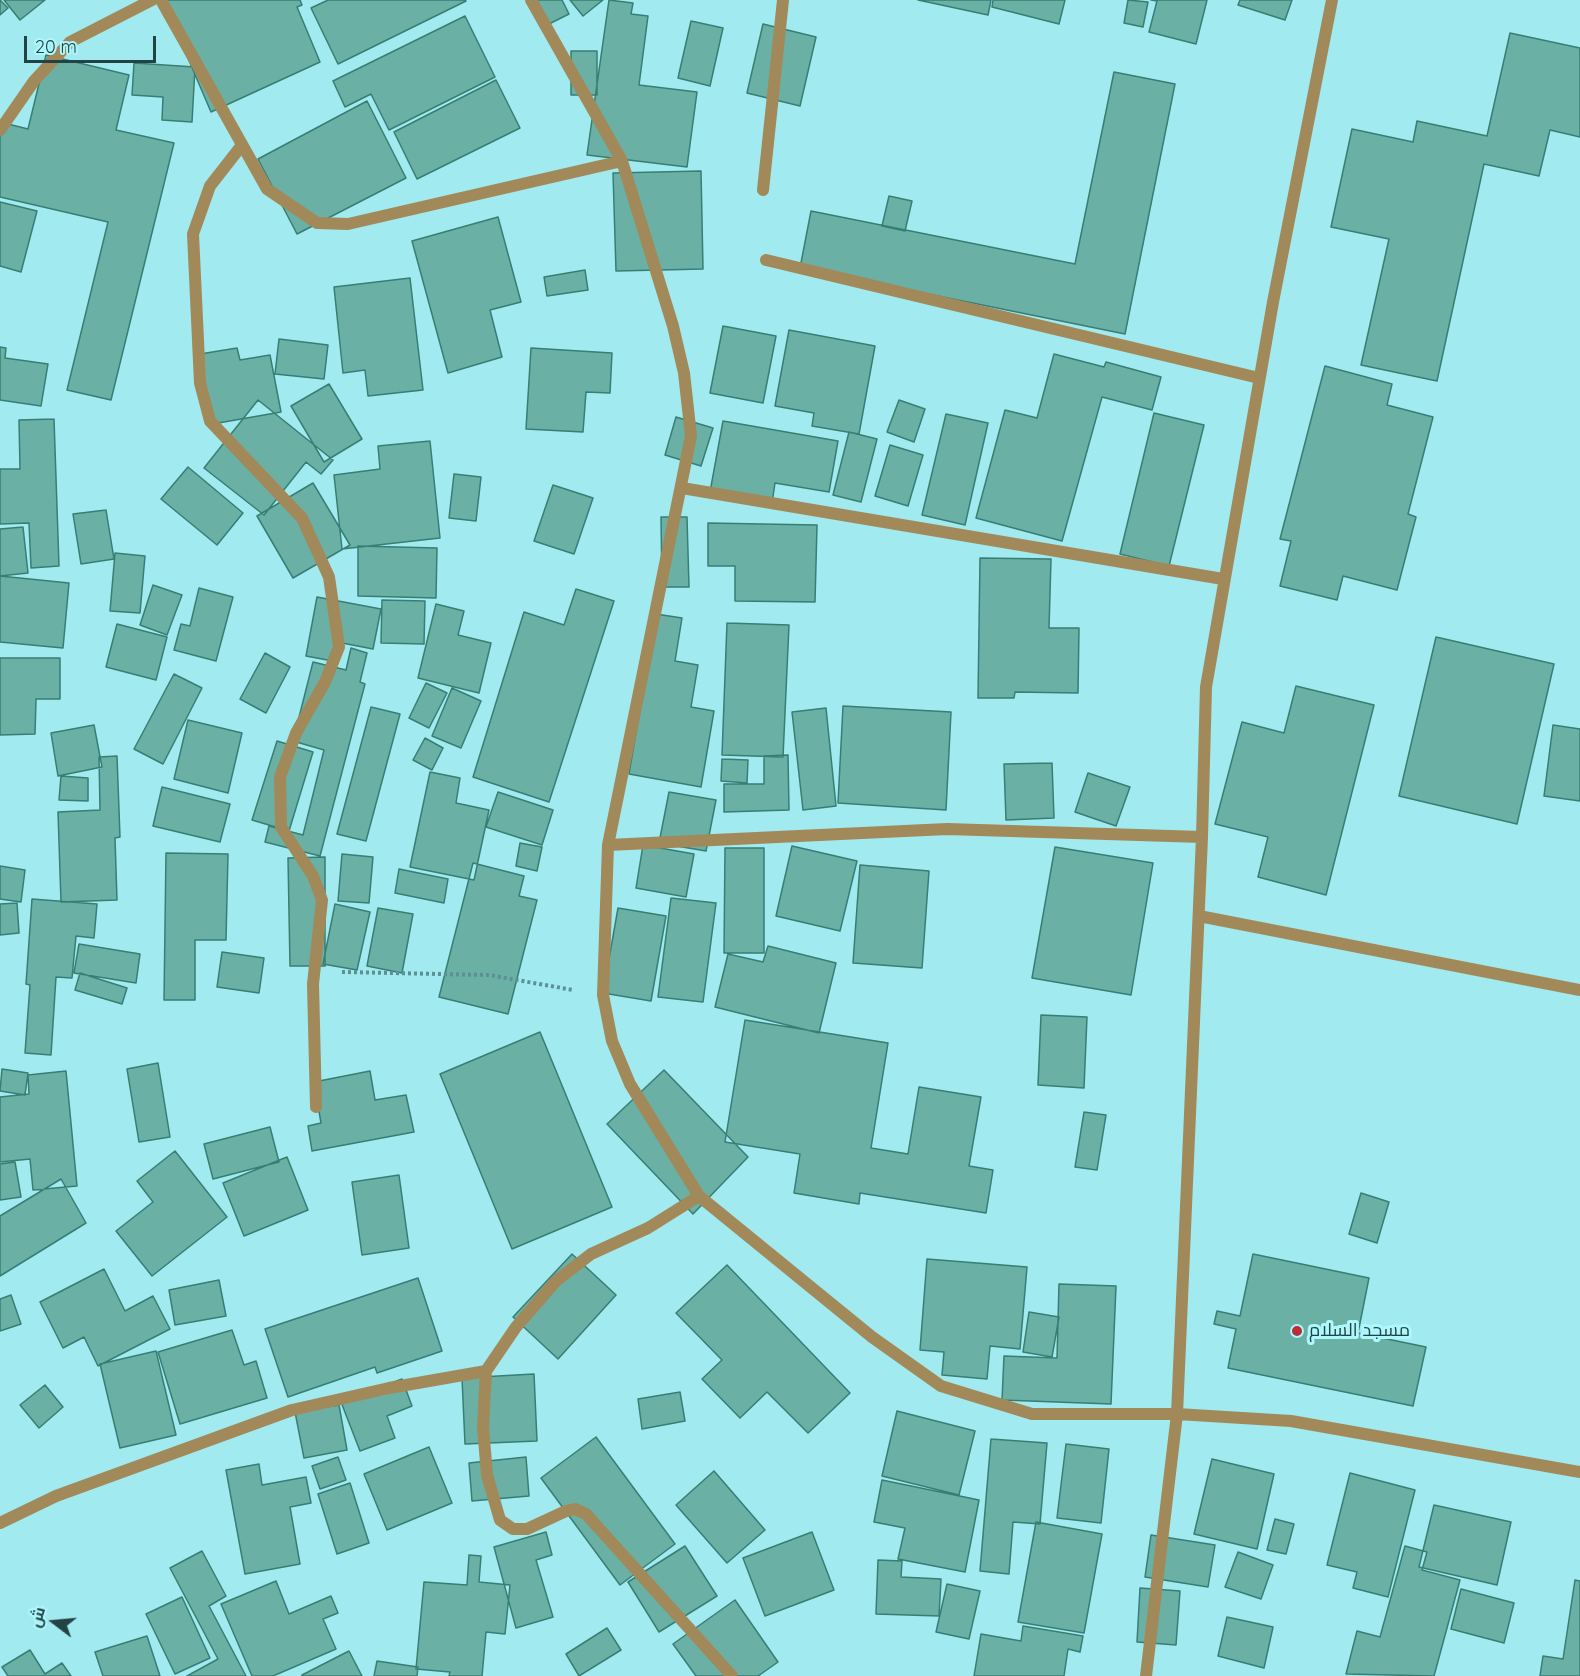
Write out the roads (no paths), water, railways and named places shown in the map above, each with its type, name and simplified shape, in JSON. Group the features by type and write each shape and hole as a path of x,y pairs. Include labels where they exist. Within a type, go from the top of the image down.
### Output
{"street":[{"path":"0,130 34,81 70,42 152,0"},
{"path":"161,0 267,189 317,223 348,224 621,161"},
{"path":"531,0 621,161 673,326 684,373 691,436 608,845 603,995 612,1041 630,1084 699,1196 872,1337 941,1386 1032,1414 1177,1414 1291,1421 1580,1472"},
{"path":"763,190 783,0"},
{"path":"1146,1676 1177,1414 1199,915 1206,687 1259,378 1332,0"},
{"path":"242,145 210,186 193,234 200,383 210,421 302,518 329,577 339,647 325,682 296,733 280,777 281,828 313,876 322,900 315,972 316,1107"},
{"path":"766,260 1259,378"},
{"path":"682,488 1223,579"},
{"path":"608,845 947,829 1202,837"},
{"path":"1199,915 1532,978 1580,990"},
{"path":"699,1196 648,1228 591,1254 555,1281 516,1327 486,1371 483,1427 487,1475 500,1520 513,1529 527,1528 575,1509 586,1514 732,1676"},
{"path":"0,1523 56,1496 292,1410 389,1388 486,1371"}],"place":[{"name":"مسجد السلام","path":"1297,1331"}]}
